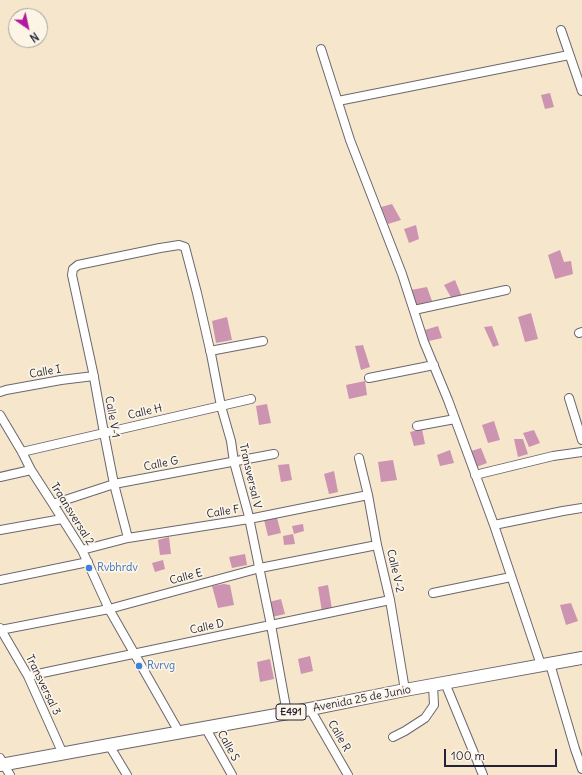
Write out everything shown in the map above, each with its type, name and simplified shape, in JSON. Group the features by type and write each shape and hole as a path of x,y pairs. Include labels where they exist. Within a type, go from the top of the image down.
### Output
{"highway":[{"name":"Avenida 25 de Junio","path":"4,766 178,732 310,709 445,682 582,658"}],"street":[{"path":"561,30 582,91"},
{"path":"321,49 350,140 399,267 424,342 455,418 494,525 511,577 578,748 582,769"},
{"path":"338,101 569,55"},
{"name":"Calle V-1","path":"128,538 114,484 94,376 72,274 73,269 78,265 160,248 180,245 185,247"},
{"name":"Transversal V","path":"185,247 197,293 221,406 231,441 234,462 260,568 287,712"},
{"path":"414,310 506,290"},
{"path":"210,351 264,341"},
{"path":"368,378 434,365"},
{"name":"Calle I","path":"0,392 61,380 94,376"},
{"path":"569,398 582,440"},
{"name":"Calle H","path":"22,452 250,400"},
{"name":"Traansversal 2","path":"0,415 2,424 22,452 31,470 82,550 109,609 136,654 178,732"},
{"path":"417,426 455,418"},
{"path":"475,475 553,456 582,452"},
{"name":"Calle G","path":"53,504 114,484 274,454"},
{"name":"Calle V-2","path":"359,458 390,600 405,690"},
{"path":"0,477 31,470"},
{"name":"Calle F","path":"82,550 128,538 249,519 368,494"},
{"path":"494,525 582,508"},
{"path":"0,530 62,519"},
{"name":"Calle E","path":"0,630 109,609 260,568 377,545"},
{"path":"0,580 88,562"},
{"path":"433,593 511,577"},
{"name":"Calle D","path":"28,676 390,600"},
{"name":"Transversal 3","path":"0,630 28,676 63,754"},
{"path":"445,682 483,775"},
{"path":"393,737 425,718 434,705 433,685"},
{"name":"Calle R","path":"310,709 348,775"},
{"name":"Calle S","path":"205,727 232,775"},
{"path":"109,745 127,775"}],"building":[{"path":"550,93 554,107 545,109 541,95"},
{"path":"392,204 401,220 388,224 381,207"},
{"path":"416,225 419,239 409,243 404,229"},
{"path":"560,250 564,262 571,261 573,274 555,279 548,255"},
{"path":"455,280 462,297 452,299 444,285"},
{"path":"427,287 432,301 416,305 411,290"},
{"path":"531,313 538,339 525,342 518,317"},
{"path":"227,317 232,340 216,343 212,321"},
{"path":"438,326 442,338 429,341 425,330"},
{"path":"492,326 499,345 493,347 484,327"},
{"path":"363,345 370,367 361,370 355,346"},
{"path":"365,381 367,395 349,399 346,385"},
{"path":"267,404 271,423 259,425 256,406"},
{"path":"494,421 500,440 488,443 482,425"},
{"path":"422,429 425,444 414,446 410,432"},
{"path":"534,430 540,443 529,447 523,433"},
{"path":"514,439 523,439 528,454 518,457"},
{"path":"481,448 487,463 474,468 471,451"},
{"path":"450,450 454,463 440,466 437,455"},
{"path":"393,460 397,480 381,482 378,462"},
{"path":"289,464 292,480 281,482 278,465"},
{"path":"334,471 338,492 329,494 324,474"},
{"path":"277,518 281,533 268,536 264,520"},
{"path":"303,524 304,531 294,534 292,526"},
{"path":"293,534 295,544 284,545 283,536"},
{"path":"169,537 171,554 160,555 158,540"},
{"path":"245,554 247,565 232,568 229,557"},
{"path":"163,560 165,569 155,572 152,563"},
{"path":"224,584 230,585 234,605 218,608 212,586"},
{"path":"328,585 332,609 322,612 318,587"},
{"path":"281,599 285,614 272,617 269,602"},
{"path":"571,603 578,621 566,625 560,605"},
{"path":"310,656 313,671 301,674 298,659"},
{"path":"270,659 274,679 260,682 257,662"}],"place":[{"name":"Rvbhrdv","path":"89,568"},
{"name":"Rvrvg","path":"139,666"}]}
